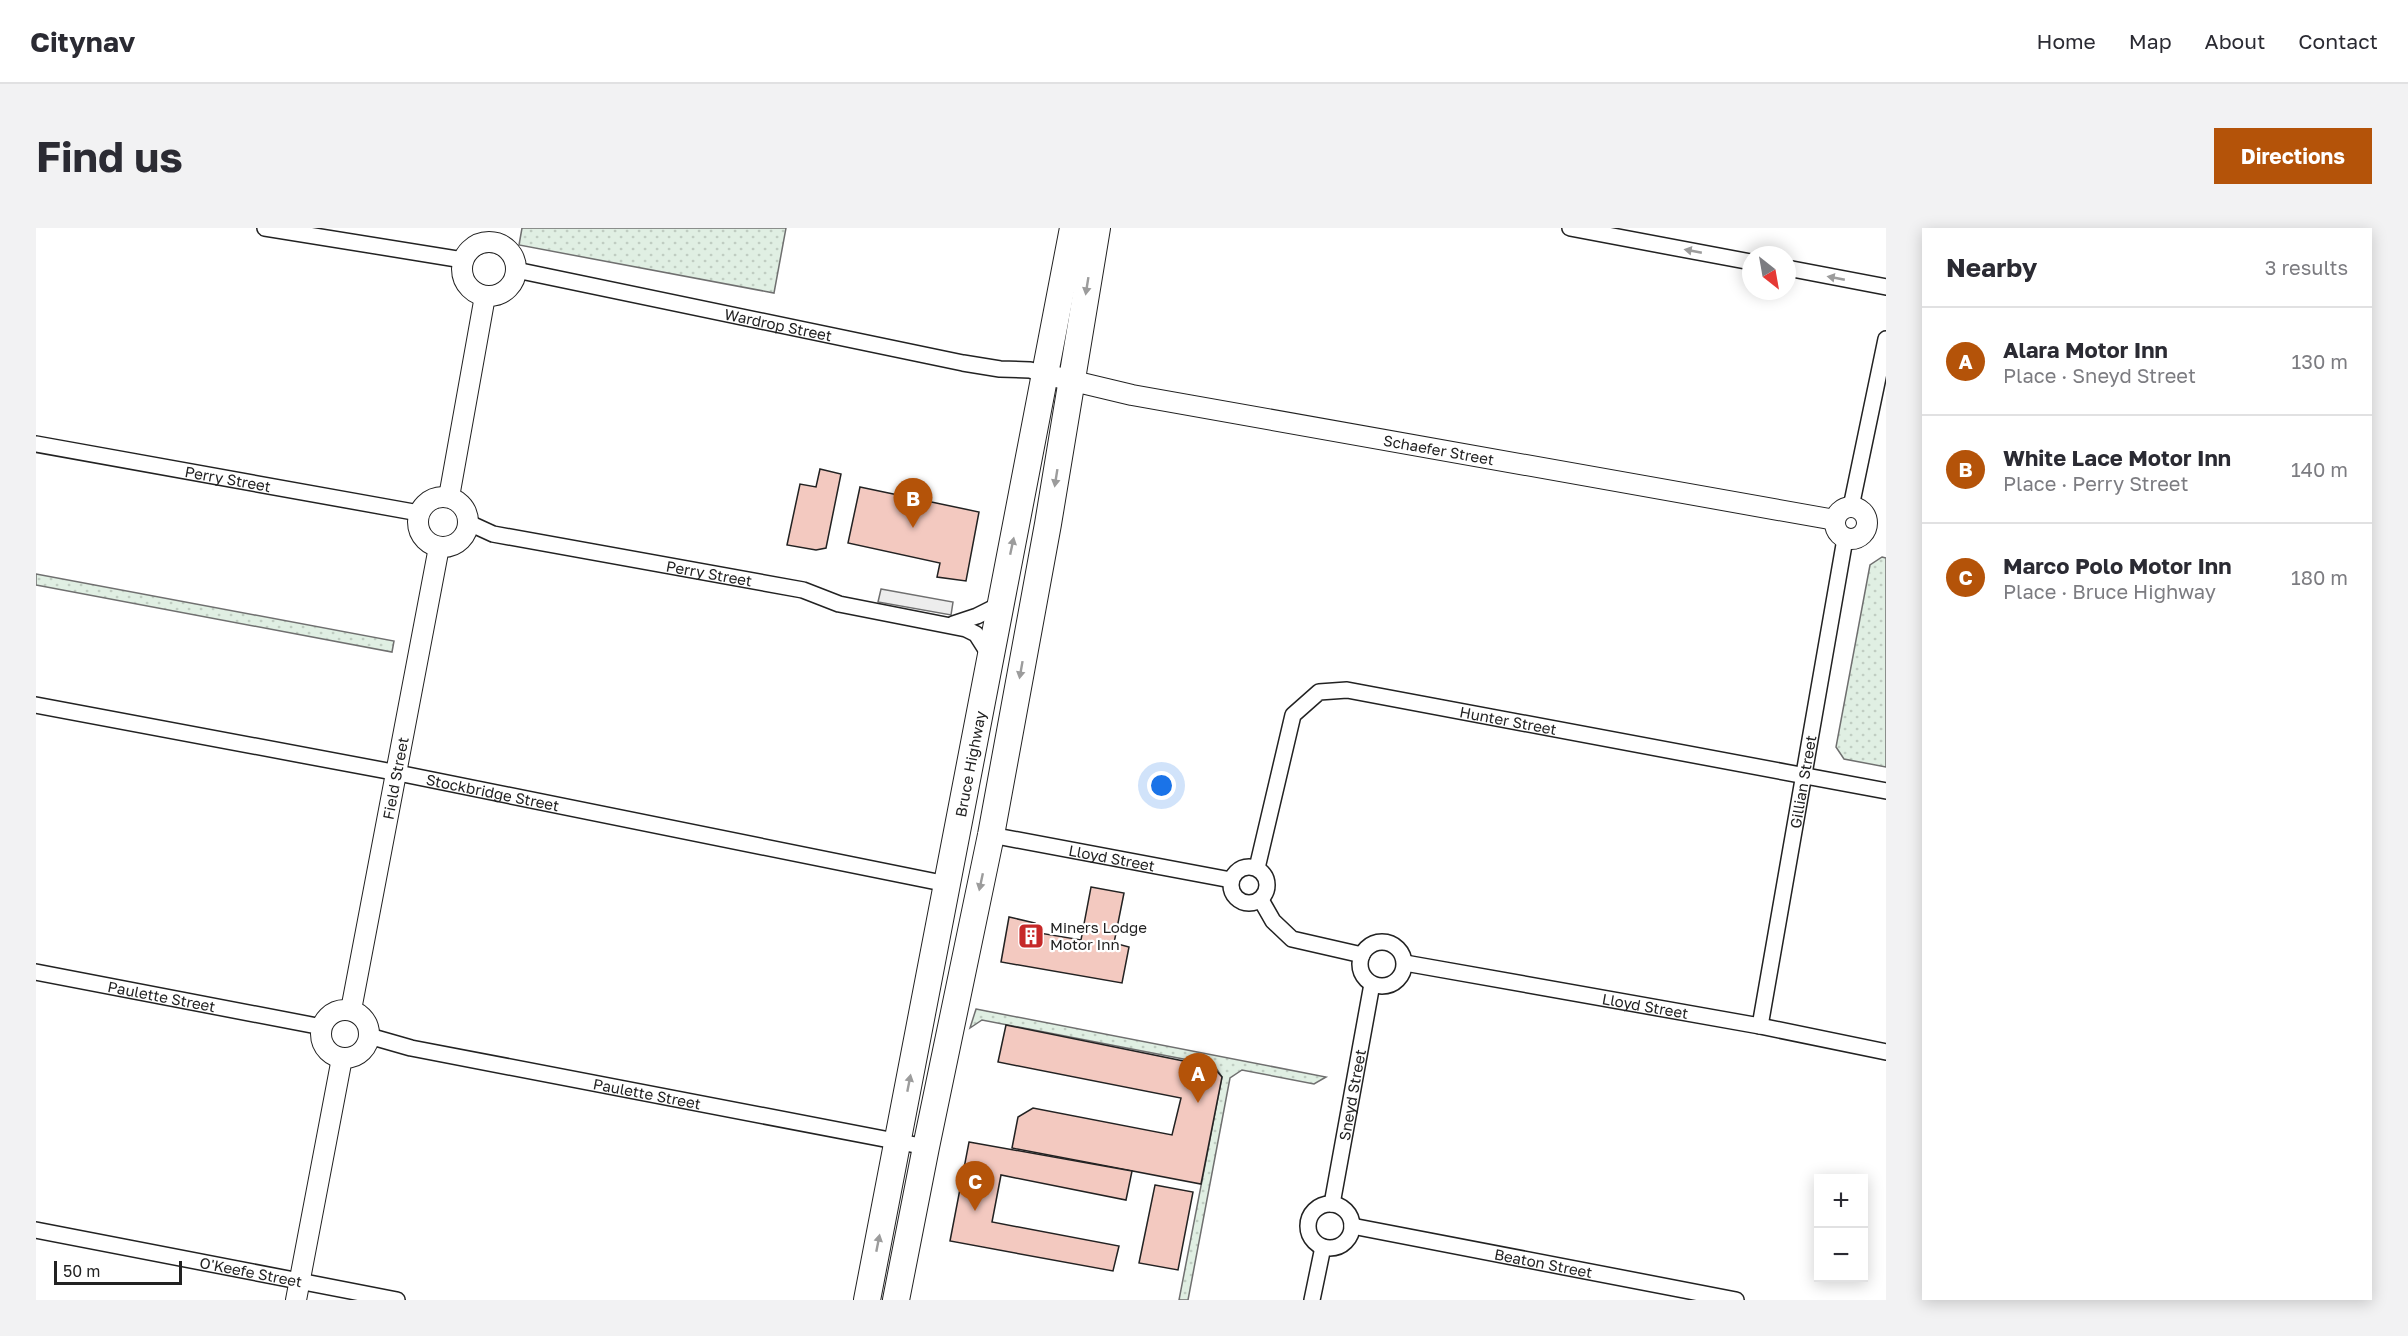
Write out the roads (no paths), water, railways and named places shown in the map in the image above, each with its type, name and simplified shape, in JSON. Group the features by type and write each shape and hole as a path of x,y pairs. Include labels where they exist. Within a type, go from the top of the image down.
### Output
{"highway":[{"name":"Bruce Highway","path":"867,1300 1073,228"},
{"path":"896,1300 991,835 1048,524 1097,228"}],"street":[{"path":"265,228 464,260"},
{"path":"1570,228 1742,260"},
{"path":"496,235 511,254 516,270 511,285 503,292 485,296 471,290 462,274 464,260 468,252 496,235"},
{"name":"Wardrop Street","path":"516,270 963,363 1000,369 1030,370 1044,374"},
{"path":"1796,270 1886,287"},
{"path":"449,497 485,296"},
{"path":"1851,507 1886,339"},
{"name":"Schaefer Street","path":"1044,374 1071,382 1132,394 1834,520"},
{"name":"Perry Street","path":"36,444 419,513"},
{"path":"439,496 449,497 459,501 465,507 469,523 464,536 457,543 439,547 427,541 421,534 418,526 419,513 431,499 439,496"},
{"path":"1851,507 1865,515 1877,528 1856,539 1845,539 1837,532 1834,520 1840,510 1851,507"},
{"name":"Perry Street","path":"469,523 493,534 803,590 839,604 966,629 976,634 990,656"},
{"name":"Gillian Street","path":"1760,1026 1845,539"},
{"name":"Field Street","path":"351,1010 398,773 439,547"},
{"name":"Perry Street","path":"947,626 970,620 1001,604"},
{"name":"Hunter Street","path":"1257,868 1293,715 1319,692 1347,690 1886,791"},
{"name":"Stockbridge Street","path":"36,705 398,773 947,884"},
{"name":"Lloyd Street","path":"991,835 1231,880"},
{"path":"1244,867 1257,868 1266,876 1268,882 1265,895 1261,900 1249,904 1236,899 1231,880 1244,867"},
{"path":"1261,900 1278,926 1292,939 1362,955"},
{"path":"1386,942 1399,949 1405,963 1404,971 1397,981 1388,986 1372,984 1363,976 1360,969 1362,955 1373,944 1386,942"},
{"name":"Lloyd Street","path":"1405,963 1760,1026 1886,1052"},
{"name":"Paulette Street","path":"36,972 322,1027"},
{"name":"Sneyd Street","path":"1332,1204 1372,984"},
{"path":"351,1010 365,1020 369,1036 365,1047 358,1054 342,1058 329,1052 324,1046 321,1038 322,1027 326,1018 333,1013 351,1010"},
{"name":"Paulette Street","path":"369,1036 411,1048 926,1147"},
{"path":"296,1300 342,1058"},
{"path":"1332,1204 1347,1213 1352,1227 1344,1243 1330,1248 1323,1247 1311,1236 1309,1222 1318,1208 1332,1204"},
{"name":"Beaton Street","path":"1352,1227 1736,1300"},
{"name":"O'Keefe Street","path":"36,1230 397,1300"},
{"path":"1312,1300 1323,1247"}],"place":[{"name":"White Lace Motor Inn","path":"913,528"},
{"name":"Miners Lodge Motor Inn","path":"1031,936"},
{"name":"Alara Motor Inn","path":"1198,1103"},
{"name":"Marco Polo Motor Inn","path":"975,1211"}]}
